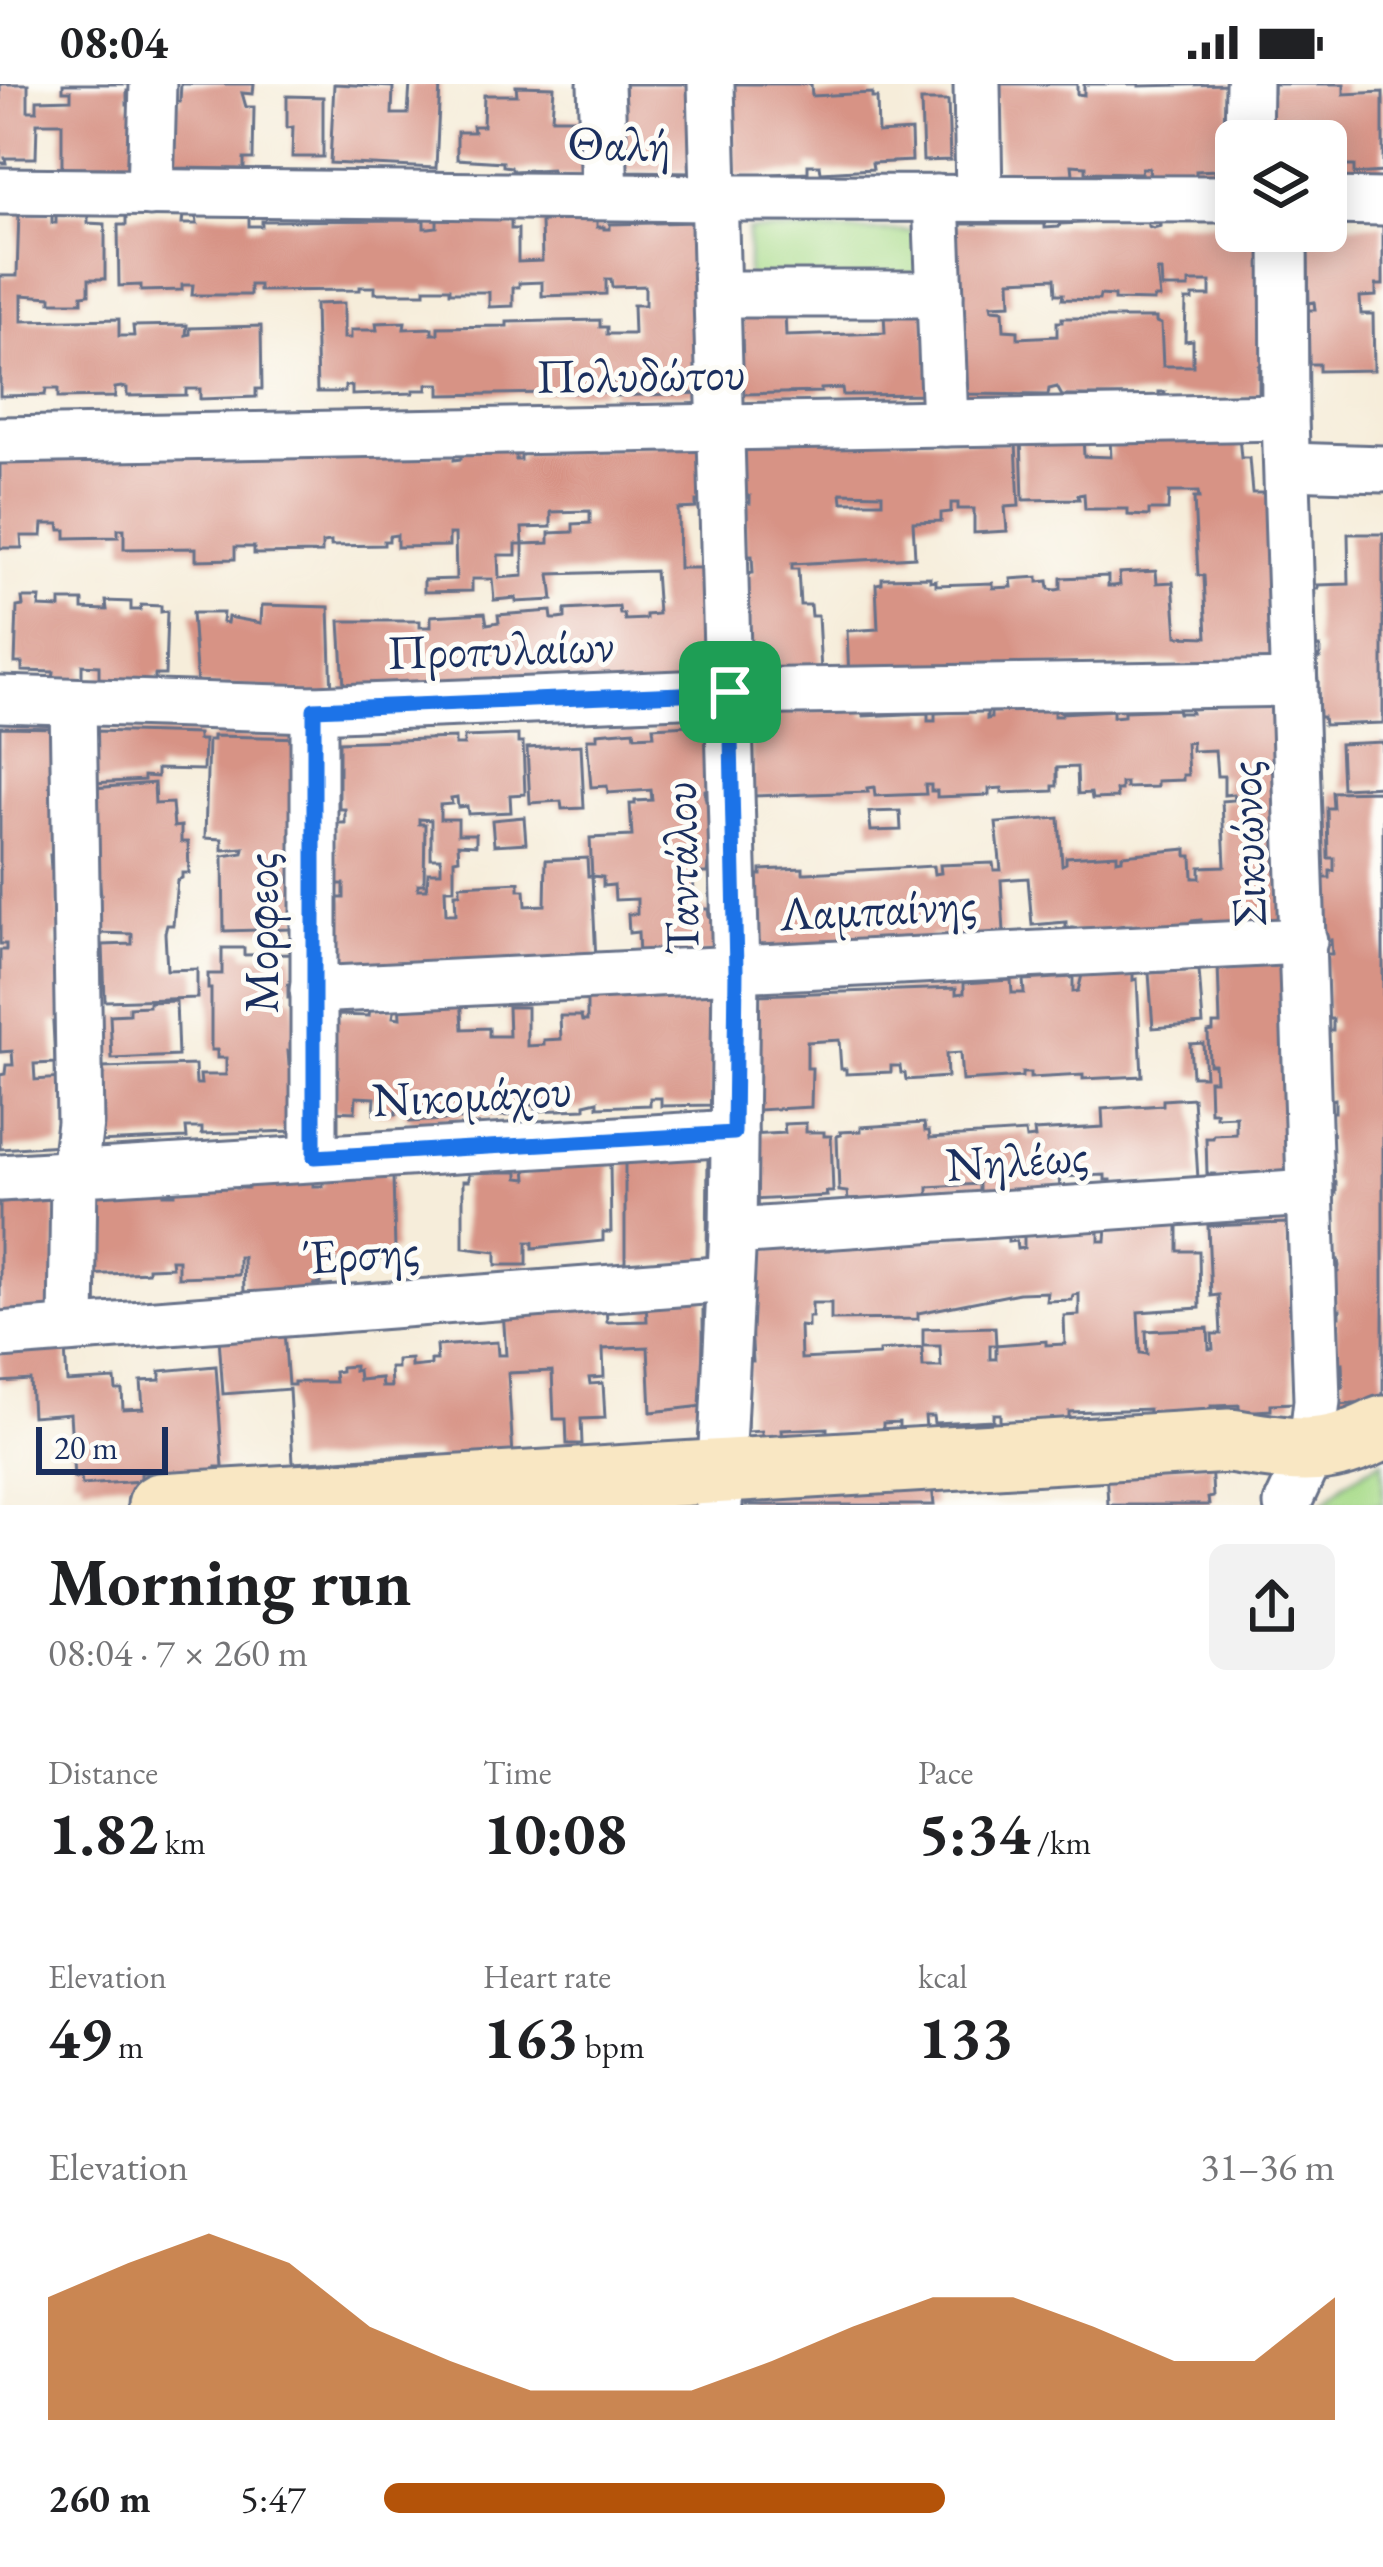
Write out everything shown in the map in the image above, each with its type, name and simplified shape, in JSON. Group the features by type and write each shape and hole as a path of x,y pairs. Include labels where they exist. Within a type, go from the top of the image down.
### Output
{"street":[{"path":"150,193 152,84"},
{"path":"601,84 605,196"},
{"name":"Ταντάλου","path":"711,84 736,970 733,1232 720,1489"},
{"path":"945,423 940,293 976,84"},
{"path":"1248,120 1249,84"},
{"name":"Θαλή","path":"0,191 1215,199"},
{"path":"1347,201 1383,202"},
{"name":"Σικυώνος","path":"1283,252 1317,1401 1299,1479"},
{"path":"718,294 940,293"},
{"name":"Πολυδώτου","path":"0,440 1285,417"},
{"path":"1288,466 1383,469"},
{"name":"Προπυλαίων","path":"0,699 314,709 730,692 1294,683"},
{"path":"72,1328 74,1172 80,1123 73,703"},
{"name":"Μορφεος","path":"314,709 314,1157"},
{"name":"Λαμπαίνης","path":"313,990 1304,941"},
{"name":"Νικομάχου","path":"0,1178 734,1133"},
{"name":"Νηλέως","path":"733,1232 1308,1193"},
{"name":"Έρσης","path":"0,1336 730,1279"},
{"path":"160,1505 720,1489 1229,1441 1299,1479 1383,1428"}],"green space":[{"path":"748,230 925,231 925,283 748,283"},
{"path":"1383,1460 1383,1505 1321,1505 1344,1484"}],"building":[{"path":"0,84 28,84 28,111 37,111 37,100 71,99 71,91 63,91 63,84 136,84 136,91 127,91 127,105 135,105 135,164 62,168 62,123 37,123 36,158 5,158 6,163 0,163"},
{"path":"181,84 254,84 253,94 242,93 246,107 254,107 253,159 244,159 244,169 174,168 175,102 180,102"},
{"path":"334,84 393,87 392,114 408,114 410,84 440,84 436,168 330,163"},
{"path":"625,84 693,84 696,172 621,171 612,109 626,108"},
{"path":"731,84 811,84 812,96 872,93 877,98 878,133 911,131 912,161 821,172 820,165 808,165 808,172 735,176"},
{"path":"995,84 1077,84 1077,94 1084,95 1084,84 1231,84 1230,120 1215,120 1215,170 1196,171 1196,176 1150,176 1149,168 1142,168 1141,173 1086,172 1086,166 1072,165 1073,174 1001,176"},
{"path":"1273,84 1344,84 1344,94 1383,92 1383,172 1354,174 1354,166 1347,166 1347,120 1269,120 1268,93 1273,93"},
{"path":"516,86 554,87 552,118 594,118 596,175 551,177 551,169 513,171 503,162 457,159 457,132 474,132 473,126 483,126 484,95 517,95"},
{"path":"287,96 323,97 323,157 292,157"},
{"path":"921,101 948,101 950,160 923,161"},
{"path":"19,212 52,213 52,223 56,223 56,213 88,213 88,223 105,224 105,279 89,279 89,294 82,295 82,302 22,295 22,321 119,319 119,336 134,336 133,326 187,325 186,335 190,328 261,326 262,389 256,389 256,397 200,399 200,389 186,389 186,395 127,396 127,388 121,387 115,388 115,397 58,398 58,389 46,389 45,395 0,396 0,276 17,276"},
{"path":"183,214 182,224 197,224 196,214 249,214 249,226 262,226 262,221 424,220 424,228 437,227 437,216 511,216 511,229 518,229 518,262 542,261 541,221 597,219 597,227 604,229 610,229 610,224 699,222 701,297 694,297 694,309 701,309 704,393 613,396 612,379 608,387 602,387 603,392 440,395 440,384 427,384 427,390 413,393 352,395 352,386 345,386 345,392 317,392 315,304 344,303 344,338 351,338 351,330 377,330 376,323 405,322 404,329 432,328 432,334 438,334 438,327 600,320 607,334 634,334 633,305 645,305 645,286 612,287 611,279 606,279 606,294 542,296 542,282 519,283 513,287 513,306 489,307 489,292 450,292 450,288 375,293 375,287 259,291 259,285 250,285 250,295 192,295 193,285 182,285 182,290 141,291 141,285 119,286 118,225 126,225 126,215"},
{"path":"1147,220 1153,228 1161,222 1215,222 1215,252 1269,252 1268,357 1259,366 1259,396 1164,396 1165,392 1159,392 1159,396 1062,396 1057,387 1049,389 1048,395 956,394 951,224 1059,227","holes":["1157,271 1161,271 1162,288 1210,282 1210,296 1186,300 1185,341 1193,340 1193,366 1163,366 1161,324 1156,318 1062,318 1057,322 1057,336 1018,338 1018,331 1004,330 1003,310 991,305 1011,304 1010,280 1055,278 1056,294 1063,294 1062,299 1099,300 1100,295 1154,301 1160,298"]},
{"path":"1383,224 1383,285 1376,285 1376,296 1360,297 1361,314 1373,314 1374,370 1319,371 1319,364 1309,364 1308,310 1315,310 1314,302 1309,303 1308,252 1347,252 1347,225"},
{"path":"925,304 933,394 843,395 842,388 743,394 741,313 785,312 786,336 885,333 884,314"},
{"path":"740,433 1016,442 1019,506 1005,507 1007,531 974,533 974,509 958,509 958,503 951,503 951,512 941,513 941,521 913,522 915,557 792,564 792,569 798,569 800,605 810,605 811,616 818,616 821,672 750,682 745,574 753,573 752,556 745,556 743,502 750,503 750,496 740,496","holes":["841,493 882,494 882,502 842,502"]},
{"path":"1083,436 1084,456 1111,457 1110,438 1239,437 1241,458 1249,458 1252,493 1270,493 1279,663 1179,668 1178,662 849,678 847,631 878,629 876,584 882,578 930,577 936,585 993,583 993,588 1012,587 1011,579 1038,577 1038,582 1048,581 1049,589 1056,590 1061,589 1061,578 1108,576 1108,586 1114,586 1120,585 1119,573 1156,571 1157,583 1173,582 1177,636 1207,637 1204,576 1198,575 1194,498 1199,498 1198,492 1169,492 1168,510 1149,510 1149,516 1128,515 1128,509 1085,509 1084,494 1079,499 1023,500 1021,437"},
{"path":"702,440 703,501 696,501 696,508 678,509 679,568 703,568 710,685 345,702 340,621 420,621 420,627 431,627 431,616 485,613 487,624 499,622 498,615 551,611 552,619 558,619 565,618 565,610 619,607 625,620 646,619 646,615 658,614 655,571 550,574 553,600 516,602 516,598 494,600 492,579 472,579 472,591 424,592 424,580 456,579 455,534 449,534 449,546 397,547 397,535 389,536 384,545 322,543 322,553 254,554 254,547 235,547 235,559 196,560 196,548 124,549 124,529 118,529 118,537 66,538 59,524 43,524 42,536 21,536 22,548 0,548 0,454 454,454 454,460 461,459 460,447 516,445 516,460 521,460 521,453","holes":["590,511 590,523 573,524 573,532 549,533 549,543 523,544 522,528 551,527 551,512","516,544 523,544 523,576 499,578 498,555 516,555"]},
{"path":"1348,534 1383,534 1383,723 1324,725 1319,717 1320,647 1316,647 1314,589 1349,584"},
{"path":"22,598 40,598 39,607 60,608 60,601 83,601 83,609 107,610 106,601 131,602 131,610 140,610 141,605 161,606 161,612 167,611 165,675 155,675 155,684 99,683 99,666 82,665 82,681 53,680 54,672 22,671 22,663 15,663 17,607 23,606"},
{"path":"262,605 329,607 332,697 197,685 192,613 223,613 222,622 227,623 228,617 261,623"},
{"path":"1279,704 1283,788 1274,789 1274,800 1280,800 1286,926 1202,929 1201,920 1191,921 1191,927 1132,932 1131,925 1124,925 1121,933 1072,934 1066,922 1032,925 1028,878 1001,880 1004,932 996,933 997,939 854,940 854,946 759,952 754,875 761,875 761,870 803,868 807,873 933,866 934,874 941,873 940,865 993,863 994,870 1001,870 996,823 1059,818 1062,865 1066,857 1117,854 1117,860 1122,855 1187,849 1193,878 1200,878 1200,867 1225,866 1222,801 1235,800 1234,794 1224,795 1224,776 1217,776 1215,750 1192,751 1192,742 1186,743 1188,775 1183,780 1157,781 1157,787 1126,788 1121,783 1117,798 1078,794 1077,767 1057,768 1053,791 1002,793 1002,788 989,789 989,795 937,797 931,785 925,785 926,794 875,796 874,787 867,788 868,792 753,796 749,713 864,708 864,716 928,713 928,721 935,721 935,713 987,711 987,719 991,712 1054,710 1054,716 1061,716 1113,710 1113,717 1124,716 1124,711 1191,713 1190,709"},
{"path":"709,724 713,789 705,790 705,796 706,801 714,801 717,865 709,866 708,873 693,873 699,909 717,916 718,954 639,957 638,932 629,933 628,914 637,914 637,899 615,900 614,885 603,886 603,877 592,876 590,838 632,836 630,804 652,800 651,790 608,793 607,786 591,787 587,739 597,739 597,733 634,730 635,736 654,735 653,727"},
{"path":"0,727 59,728 59,782 50,786 55,786 58,855 50,855 51,869 58,869 61,934 54,935 54,947 61,947 65,1022 53,1022 55,1063 34,1064 35,1080 62,1078 60,1145 0,1149 0,1075 5,1074 6,1065 13,1065 12,1051 0,1052 0,950 6,950 6,944 0,944"},
{"path":"94,731 198,734 198,740 204,740 203,770 157,769 157,777 144,776 144,780 94,783"},
{"path":"518,735 518,743 523,743 525,794 510,795 511,812 468,814 467,806 458,807 457,797 451,798 452,804 440,805 440,819 458,819 458,834 476,834 476,845 458,844 454,889 445,889 446,914 456,914 455,893 460,893 460,885 519,882 526,906 545,905 546,860 587,858 596,960 528,963 528,956 524,963 466,965 465,959 336,972 336,898 344,898 344,884 335,884 336,823 345,823 345,809 339,809 339,742 455,738 455,745 464,745 464,737","holes":["419,819 431,820 431,858 441,858 441,872 428,872 427,889 418,889 418,884 424,884 425,824 419,824"]},
{"path":"213,736 303,738 300,921 291,923 291,929 224,931 223,856 243,853 244,848 222,850 222,839 205,838 208,740"},
{"path":"1383,742 1383,786 1342,788 1340,744"},
{"path":"581,745 584,808 562,809 561,801 530,803 527,748"},
{"path":"154,783 155,804 172,803 174,827 181,826 181,842 188,842 189,873 177,880 173,925 167,925 165,933 167,970 197,969 197,998 105,1001 103,945 132,944 132,934 96,933 96,894 101,894 99,879 94,879 94,788"},
{"path":"1383,791 1383,1402 1338,1405 1337,1388 1343,1387 1342,1363 1337,1364 1335,1316 1340,1316 1340,1309 1335,1309 1333,1273 1339,1266 1335,1261 1336,1182 1331,1182 1328,1112 1335,1112 1335,1099 1329,1100 1327,1030 1333,1030 1333,1019 1327,1019 1325,954 1332,954 1331,940 1324,941 1323,878 1330,878 1334,871 1334,858 1328,858 1327,808 1333,808 1332,792"},
{"path":"900,811 901,830 871,831 869,812"},
{"path":"524,817 526,843 494,845 492,820"},
{"path":"222,948 244,948 244,955 293,954 294,983 288,984 288,998 295,998 296,1051 288,1051 289,1065 294,1065 293,1131 202,1134 202,1128 186,1128 187,1138 98,1142 95,1074 104,1073 103,1068 195,1065 196,1084 201,1084 200,1075 226,1075 226,1058 217,1058 217,1050 211,1050 208,989 208,974 222,974"},
{"path":"1285,961 1290,1108 1284,1109 1285,1123 1290,1123 1292,1177 1215,1180 1215,1174 1207,1174 1206,1138 1236,1134 1236,1116 1216,1117 1216,1112 1210,1112 1209,1080 1215,1080 1214,1064 1209,1064 1208,1032 1213,1031 1213,1024 1220,1024 1218,963"},
{"path":"1199,970 1203,1024 1153,1028 1149,973"},
{"path":"1133,973 1142,1076 1030,1078 1030,1073 1022,1073 1022,1077 962,1081 960,1053 946,1054 947,1077 906,1080 900,1066 891,1066 891,1072 846,1074 841,1069 839,1040 807,1042 811,1107 758,1110 759,1104 751,1105 757,995 956,988 956,994 964,993 964,983 1011,980 1012,993 1024,993 1023,980 1073,977 1073,992 1078,991 1082,975"},
{"path":"712,985 713,1105 661,1106 661,1098 650,1098 650,1105 598,1107 598,1101 585,1104 585,1109 535,1111 535,1105 523,1106 523,1115 474,1117 474,1107 467,1107 461,1119 410,1122 404,1099 396,1099 396,1114 374,1114 375,1098 356,1097 355,1112 332,1111 334,1015 369,1016 370,1007 395,1007 393,1017 400,1018 399,998 461,995 463,1029 489,1028 489,1036 509,1036 508,1007 527,1007 527,1046 544,1045 544,1040 561,1039 560,1016 581,1016 587,1021 587,990"},
{"path":"176,1001 178,1056 112,1059 110,1015 129,1014 129,1007 149,1006 149,1002"},
{"path":"1203,1043 1205,1076 1192,1076 1190,1044"},
{"path":"1193,1098 1198,1179 1111,1184 1105,1175 1059,1177 1060,1188 979,1192 979,1184 928,1187 928,1196 848,1200 847,1192 839,1191 840,1132 924,1123 930,1138 1025,1132 1026,1139 1035,1138 1034,1131 1103,1127 1102,1109"},
{"path":"806,1123 806,1132 831,1136 833,1192 751,1200 748,1135 785,1133 784,1124"},
{"path":"708,1154 707,1260 625,1265 625,1159"},
{"path":"610,1163 611,1232 603,1232 603,1241 533,1248 533,1242 527,1242 527,1265 496,1265 496,1252 463,1248 463,1181 469,1181 469,1172 518,1172 518,1178 527,1179 526,1167"},
{"path":"385,1170 385,1178 393,1177 395,1250 389,1250 388,1258 324,1263 320,1259 320,1284 314,1284 314,1294 251,1296 244,1292 243,1257 239,1257 239,1275 178,1277 178,1260 171,1260 172,1267 148,1268 148,1272 86,1275 86,1192 164,1189 164,1194 175,1194 175,1186 236,1184 236,1188 248,1188 248,1179 313,1177 313,1186 323,1186 323,1175"},
{"path":"55,1199 59,1316 0,1320 0,1202"},
{"path":"1287,1223 1294,1403 1239,1412 1239,1405 1211,1406 1211,1414 1149,1416 1149,1409 1069,1412 1069,1421 1000,1426 1000,1414 993,1414 993,1420 934,1423 933,1416 925,1416 926,1428 899,1430 899,1422 883,1423 883,1430 782,1430 783,1439 762,1440 762,1431 747,1432 748,1361 753,1361 751,1325 745,1326 748,1248 821,1246 821,1250 830,1250 831,1243 1008,1233 1008,1242 1016,1241 1017,1249 1024,1248 1024,1232 1099,1227 1099,1241 1106,1241 1107,1227 1178,1225 1178,1251 1199,1251 1200,1308 1138,1312 1140,1353 1147,1354 1146,1331 1208,1328 1209,1349 1213,1349 1212,1334 1221,1334 1219,1295 1211,1296 1208,1226","holes":["1047,1292 1046,1301 1072,1300 1079,1294 1079,1315 1064,1316 1065,1344 996,1345 995,1327 923,1329 923,1346 940,1346 941,1367 923,1367 922,1348 801,1359 800,1326 808,1327 812,1303 831,1303 831,1320 918,1319 918,1313 1019,1293"]},
{"path":"703,1295 703,1406 651,1412 648,1347 603,1349 604,1377 589,1378 590,1384 603,1383 605,1418 581,1419 582,1444 567,1444 566,1419 554,1419 552,1371 508,1373 513,1456 438,1462 437,1453 293,1463 289,1389 223,1394 219,1337 284,1332 288,1385 335,1382 334,1372 354,1366 359,1380 381,1378 382,1387 391,1387 390,1368 397,1368 397,1360 411,1359 411,1367 431,1365 431,1360 437,1360 436,1346 497,1342 498,1355 506,1355 503,1310 606,1305 607,1322 647,1321 646,1301"},
{"path":"65,1348 67,1382 115,1379 116,1390 122,1390 123,1409 143,1408 141,1381 160,1380 160,1371 216,1366 223,1467 216,1467 216,1476 156,1481 155,1472 141,1473 141,1481 82,1485 81,1478 74,1478 70,1413 32,1416 30,1380 0,1382 0,1352"},
{"path":"1211,1463 1213,1497 1208,1498 1209,1505 1108,1505 1106,1468"},
{"path":"932,1486 934,1505 746,1505 745,1490"}],"route":[{"path":"730,692 734,1133 314,1157 314,709 730,692"}]}
